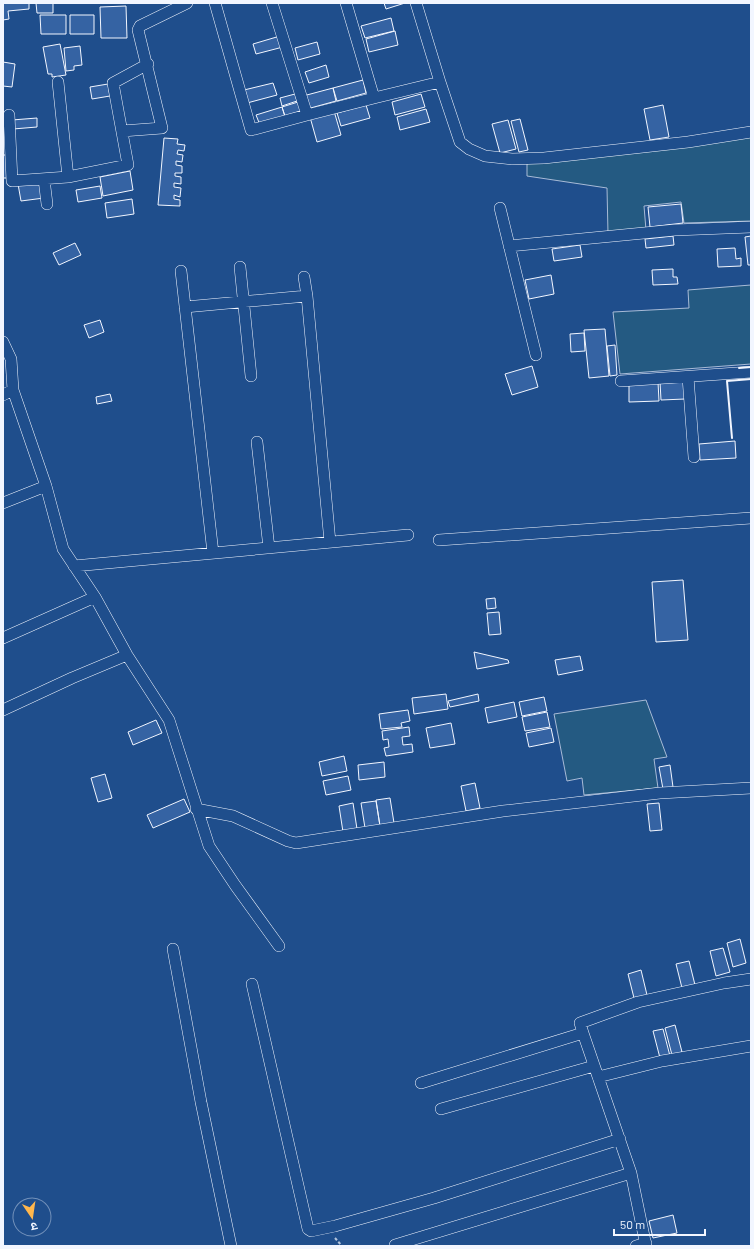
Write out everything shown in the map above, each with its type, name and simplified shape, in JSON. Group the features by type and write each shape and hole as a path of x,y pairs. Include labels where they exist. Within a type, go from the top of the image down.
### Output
{"street":[{"path":"122,131 162,128 148,64 138,30 140,26 188,3"},
{"path":"215,3 251,130 440,82"},
{"path":"272,3 307,115"},
{"path":"346,3 374,98"},
{"path":"416,3 460,142 469,149 484,156 512,159 544,158 688,142 751,132"},
{"path":"9,115 12,181 68,177 128,165 113,83 148,64"},
{"path":"58,82 68,177"},
{"path":"44,179 47,204"},
{"path":"500,208 536,355"},
{"path":"509,246 674,230 751,226"},
{"path":"240,267 251,376"},
{"path":"181,271 213,553"},
{"path":"304,277 330,542"},
{"path":"185,307 306,296"},
{"path":"3,342 11,358 13,390 46,486 63,549 95,597 127,655 169,720 209,846 279,946"},
{"path":"621,381 751,372"},
{"path":"688,377 694,457"},
{"path":"3,395 13,390"},
{"path":"257,442 269,548"},
{"path":"3,503 46,486"},
{"path":"439,540 751,518"},
{"path":"74,566 408,535"},
{"path":"3,638 95,597"},
{"path":"3,710 72,678 127,655"},
{"path":"196,809 232,816 288,841 296,843 503,811 645,795 751,788"},
{"path":"173,949 201,1102 231,1246"},
{"path":"643,1245 631,1173 580,1024 638,1002 724,983 751,979"},
{"path":"252,984 308,1229 311,1231 335,1226 434,1198 620,1139"},
{"path":"421,1083 583,1033"},
{"path":"598,1077 662,1061 751,1046"},
{"path":"441,1109 594,1066"},
{"path":"395,1245 631,1173"}],"path":[{"path":"600,3 606,3"}],"shaded area":[{"path":"751,135 751,221 684,223 681,202 644,206 646,230 608,234 607,188 527,176 527,161"},
{"path":"751,285 751,364 620,374 613,312 689,308 688,290"},
{"path":"646,700 667,757 654,759 658,788 584,795 582,778 567,781 554,714"}],"building":[{"path":"3,3 29,3 29,9 8,11 9,19 3,20"},
{"path":"36,3 53,3 53,13 37,13"},
{"path":"384,3 405,3 386,9"},
{"path":"126,6 127,38 101,38 100,7"},
{"path":"40,15 66,15 66,34 41,34"},
{"path":"70,15 94,15 94,34 70,34"},
{"path":"391,18 394,31 365,38 361,26"},
{"path":"395,31 398,45 369,52 366,39"},
{"path":"280,36 283,47 256,54 253,44"},
{"path":"317,42 320,54 298,60 295,48"},
{"path":"60,44 66,75 52,77 52,74 48,74 43,47"},
{"path":"80,46 82,65 74,66 74,70 66,71 64,48"},
{"path":"3,62 15,64 12,87 3,86"},
{"path":"326,65 329,77 309,83 305,72"},
{"path":"363,80 366,93 337,101 333,88"},
{"path":"273,83 277,95 247,103 244,90"},
{"path":"108,84 110,96 92,99 90,87"},
{"path":"333,88 336,101 307,109 303,96"},
{"path":"295,94 297,101 282,106 280,98"},
{"path":"421,94 425,107 395,115 392,102"},
{"path":"298,102 301,111 285,116 282,107"},
{"path":"366,105 370,118 341,126 337,113"},
{"path":"663,105 669,137 650,140 644,109"},
{"path":"282,107 285,117 260,125 256,115"},
{"path":"426,109 430,122 400,130 397,117"},
{"path":"334,111 341,135 317,142 310,117"},
{"path":"37,118 37,127 13,129 12,120"},
{"path":"520,119 528,150 519,152 511,121"},
{"path":"508,120 516,149 500,153 492,124"},
{"path":"164,138 178,139 177,144 185,145 184,151 178,150 177,154 183,155 182,162 176,161 176,165 182,166 182,173 175,173 175,176 181,177 181,184 174,183 174,187 181,188 180,197 174,195 174,199 180,200 180,206 158,205"},
{"path":"3,155 8,155 10,178 3,178"},
{"path":"130,171 133,190 103,196 100,177"},
{"path":"42,180 44,198 21,201 18,184"},
{"path":"100,186 102,198 78,202 76,190"},
{"path":"132,199 134,214 107,218 105,203"},
{"path":"681,204 683,223 650,227 648,207"},
{"path":"673,236 674,245 646,248 645,239"},
{"path":"751,236 751,265 748,265 745,237"},
{"path":"75,243 81,255 59,265 53,253"},
{"path":"580,245 582,257 554,261 552,249"},
{"path":"735,248 736,259 741,258 741,266 718,267 717,249"},
{"path":"673,269 673,277 677,277 678,284 653,285 652,270"},
{"path":"551,275 554,294 529,299 525,280"},
{"path":"100,320 104,332 89,338 84,325"},
{"path":"605,329 609,376 589,378 584,330"},
{"path":"584,333 585,351 571,352 570,334"},
{"path":"615,345 617,375 610,376 607,346"},
{"path":"532,366 538,387 512,395 505,374"},
{"path":"684,381 685,399 661,400 660,382"},
{"path":"658,382 659,401 629,402 629,383"},
{"path":"110,394 112,401 97,404 96,397"},
{"path":"735,441 736,458 700,460 699,444"},
{"path":"683,580 688,640 656,642 652,582"},
{"path":"495,598 496,608 487,609 486,599"},
{"path":"499,612 501,634 489,635 487,613"},
{"path":"474,652 508,660 509,663 477,669"},
{"path":"580,656 583,670 558,675 555,660"},
{"path":"446,694 448,709 414,714 412,698"},
{"path":"478,694 479,701 450,707 448,701"},
{"path":"544,697 547,711 522,716 519,702"},
{"path":"514,702 517,717 488,723 485,708"},
{"path":"408,710 410,721 401,723 402,727 381,729 379,714"},
{"path":"547,712 550,727 525,731 522,717"},
{"path":"156,720 162,733 133,745 128,732"},
{"path":"451,723 455,744 430,748 426,728"},
{"path":"409,727 410,736 402,737 403,745 412,744 413,752 386,756 384,748 389,747 388,739 383,740 382,731"},
{"path":"551,728 554,742 529,747 526,733"},
{"path":"344,756 347,771 322,776 319,762"},
{"path":"384,762 385,777 359,780 358,765"},
{"path":"670,765 673,787 663,789 659,767"},
{"path":"105,774 112,798 98,802 91,778"},
{"path":"348,776 351,790 326,795 323,781"},
{"path":"475,783 480,808 466,811 461,786"},
{"path":"390,798 394,823 380,826 376,800"},
{"path":"184,799 190,812 153,828 147,815"},
{"path":"376,801 380,826 365,828 361,803"},
{"path":"353,803 357,829 343,832 339,806"},
{"path":"659,803 662,830 650,831 647,804"},
{"path":"740,939 746,963 733,967 727,943"},
{"path":"723,948 730,972 716,976 710,951"},
{"path":"689,961 695,985 682,988 676,964"},
{"path":"641,970 647,995 634,998 628,974"},
{"path":"675,1025 682,1052 672,1055 665,1028"},
{"path":"663,1029 670,1056 660,1058 653,1031"},
{"path":"673,1215 677,1233 653,1238 649,1221"}],"wall":[{"path":"739,368 751,367"},
{"path":"732,438 727,381 751,379"}]}
